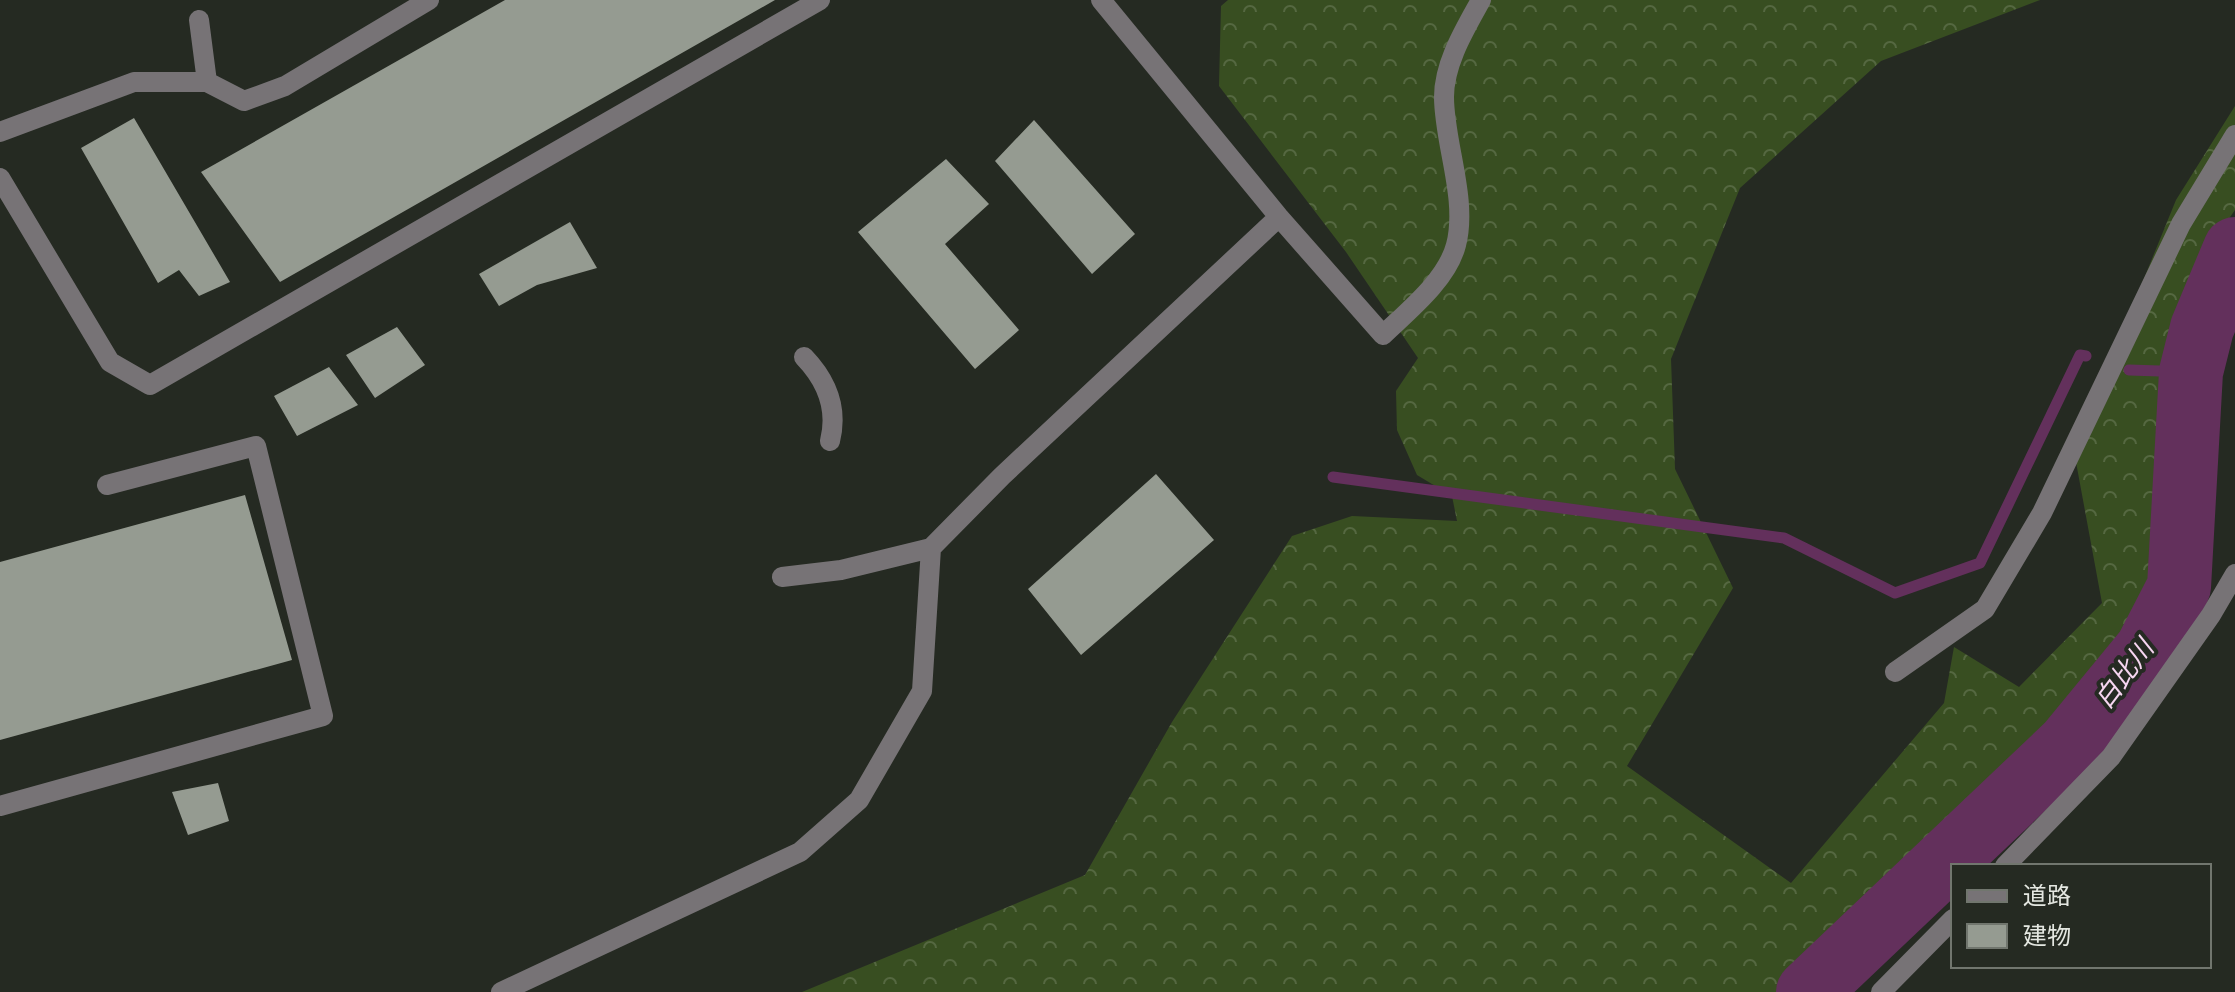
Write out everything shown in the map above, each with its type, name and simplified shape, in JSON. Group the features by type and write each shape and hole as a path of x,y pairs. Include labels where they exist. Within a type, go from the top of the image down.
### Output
{"street":[{"path":"0,132 134,82 207,82 244,101 285,86 429,0"},
{"path":"0,178 110,362 150,385 820,0"},
{"path":"1101,0 1279,217 1383,335 1430,290 1456,245 1457,196 1444,95 1458,40 1481,0"},
{"path":"199,20 207,82"},
{"path":"1895,672 1985,609 2042,513 2181,224 2235,135"},
{"path":"782,577 841,570 931,548 1002,476 1279,217"},
{"path":"804,357 818,371 828,392 836,419 830,441"},
{"path":"0,806 323,716 256,446 107,485"},
{"path":"501,992 682,904 800,852 859,800 922,691 931,548"},
{"path":"2007,864 2111,757 2211,615 2235,574"},
{"path":"1881,992 1951,921"}],"green space":[{"path":"1228,0 2040,0 1881,61 1740,188 1671,359 1675,469 1733,588 1627,766 1791,883 1944,703 1954,647 2019,687 2102,603 2076,462 2116,347 2176,200 2235,106 2235,210 2196,265 2164,366 2187,597 2144,676 2045,795 1975,864 1951,864 1951,889 1847,992 802,992 1085,875 1172,722 1292,536 1352,516 1457,521 1452,496 1417,475 1397,430 1396,391 1418,358 1346,252 1219,86 1221,6"}],"building":[{"path":"505,0 775,0 280,282 201,172"},
{"path":"134,118 230,282 199,296 179,270 158,283 81,148"},
{"path":"1034,120 1135,234 1092,274 995,161"},
{"path":"946,159 989,204 945,244 1019,330 975,369 858,232"},
{"path":"570,222 597,268 537,285 499,306 479,274"},
{"path":"397,327 425,365 375,398 346,355"},
{"path":"329,367 358,405 297,436 274,396"},
{"path":"1156,474 1214,540 1081,655 1028,589"},
{"path":"245,495 292,660 0,740 0,562"},
{"path":"218,783 229,821 188,835 172,792"}],"waterway":[{"name":"白比川","path":"1808,992 2068,745 2147,649 2179,587 2191,372 2202,328 2235,249"},
{"path":"1333,477 1784,538 1895,593 1980,563 2080,355 2086,356"},
{"path":"2129,370 2191,372"}]}
